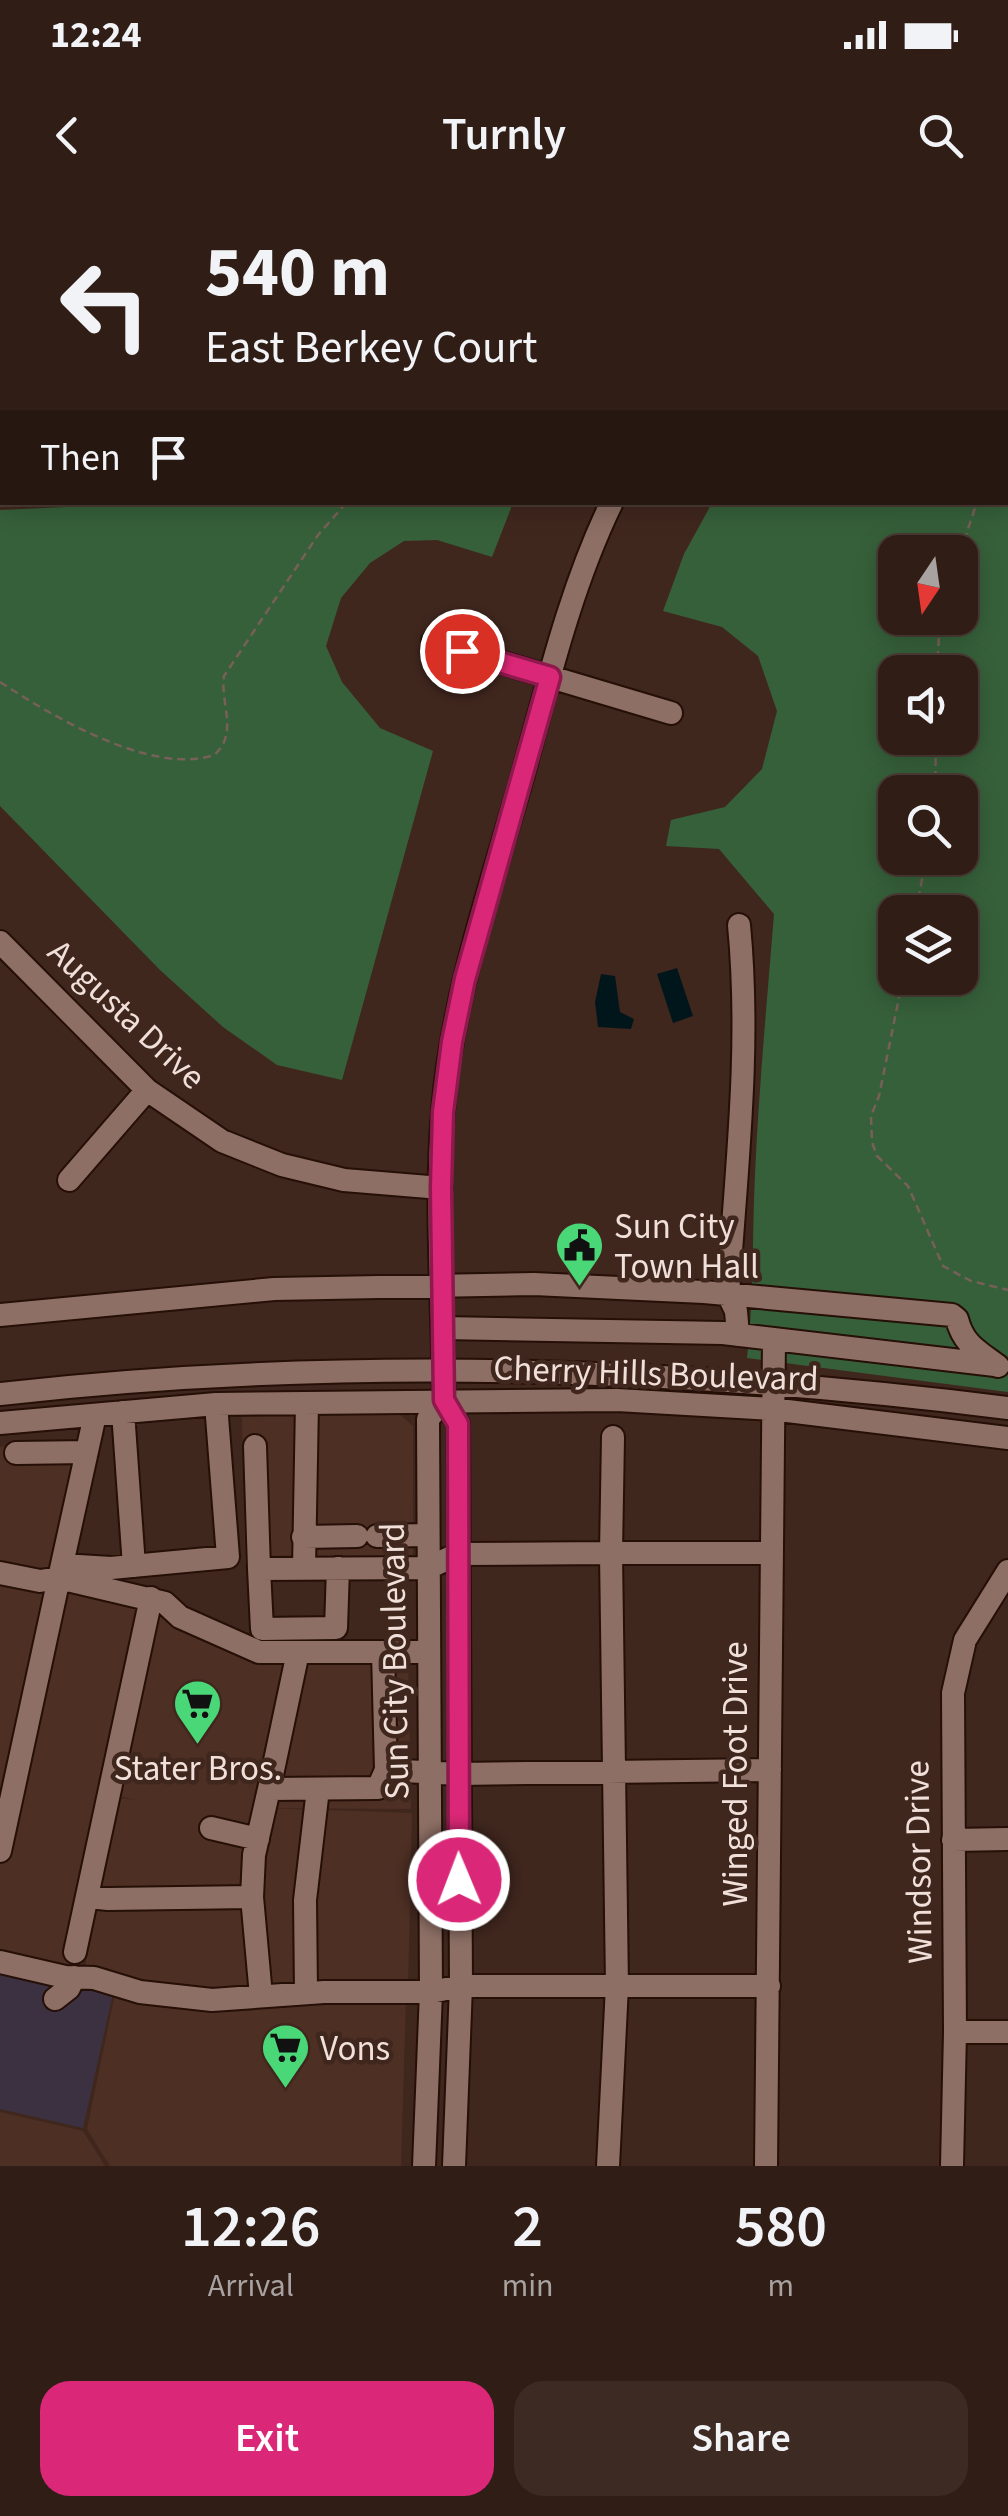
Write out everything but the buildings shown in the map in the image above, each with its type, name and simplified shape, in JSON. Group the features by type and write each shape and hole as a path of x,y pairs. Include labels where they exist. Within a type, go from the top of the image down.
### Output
{"street":[{"name":"Sun City Boulevard","path":"454,2166 460,1986 458,1424 444,1400 443,1112 465,979 550,677 611,505"},
{"path":"433,642 671,713"},
{"path":"738,1335 736,1311 728,1294 745,1042 739,925"},
{"name":"Augusta Drive","path":"0,942 147,1090 222,1141 282,1165 344,1180 441,1188"},
{"path":"69,1180 147,1090"},
{"path":"478,1329 479,1285"},
{"path":"0,1314 274,1289 479,1285 728,1294 939,1312 957,1319 960,1335 967,1344 1003,1366"},
{"path":"443,1328 738,1335 1003,1366"},
{"path":"925,1359 960,1335"},
{"name":"Winged Foot Drive","path":"766,2166 774,1339"},
{"name":"Cherry Hills Boulevard","path":"0,1394 245,1374 567,1370 771,1382 1008,1408"},
{"name":"Sun City Boulevard","path":"424,2166 431,1992 428,1419 444,1400"},
{"name":"Cherry Hills Boulevard","path":"0,1422 216,1404 617,1400 880,1420 1008,1438"},
{"path":"304,1568 307,1403"},
{"path":"0,1573 40,1581 60,1572 228,1557 216,1404"},
{"path":"123,1412 134,1566"},
{"path":"0,1851 95,1414"},
{"path":"608,2166 616,1986 611,1553 614,1437"},
{"path":"256,1446 262,1629 336,1628 338,1568"},
{"path":"16,1453 87,1452"},
{"path":"304,1537 427,1535"},
{"path":"259,1569 428,1568 458,1554 770,1553"},
{"name":"Windsor Drive","path":"952,2166 952,1693 965,1640 1008,1571"},
{"path":"60,1572 165,1603 180,1617 258,1652 429,1652"},
{"path":"75,1952 151,1598"},
{"path":"261,1996 252,1896 258,1839 298,1652"},
{"path":"270,1789 378,1788 386,1770 384,1652"},
{"path":"386,1770 458,1774 770,1770"},
{"path":"306,1993 304,1900 318,1788"},
{"path":"211,1828 258,1839"},
{"path":"954,1840 1008,1839"},
{"path":"88,1896 252,1896"},
{"path":"0,1962 94,1978 140,1992 212,2000 306,1993 431,1992 460,1986 769,1986"},
{"path":"55,1999 69,1988 74,1977"},
{"path":"955,2032 1008,2032"}],"path":[{"path":"0,682 77,725 144,753 184,760 214,755 226,740 229,728 222,690 224,676 318,535 345,505"},
{"path":"966,535 976,505"},
{"path":"900,995 879,1096 871,1116 877,1156 908,1186 943,1266 970,1281 1008,1290"}],"shaded area":[{"path":"677,968 693,1016 673,1023 657,974"},
{"path":"601,974 615,976 620,1012 634,1019 631,1029 598,1027 595,1002"},
{"path":"397,1412 413,1426 413,1562 245,1564 242,1417"},
{"path":"82,1440 53,1584 162,1608 257,1658 408,1658 411,1809 260,1808 412,1813 408,1986 210,1994 141,1986 85,1967 120,1798 136,1800 119,1796 82,1966 66,1974 0,1959 0,1447"},
{"path":"0,1968 113,1993 83,2128 0,2109"},
{"path":"115,1994 406,1997 401,2166 110,2166 87,2129"},
{"path":"0,2112 83,2131 105,2166 0,2166"}],"green space":[{"path":"512,505 492,557 437,540 404,541 370,563 341,598 326,646 342,682 380,728 433,751 342,1080 277,1065 223,1027 160,970 0,806 0,510 88,506"},
{"path":"711,505 1008,505 1008,1392 747,1358 757,1141 774,914 719,849 666,846 671,820 725,807 762,769 777,711 758,656 722,627 663,611 684,554"}],"place":[{"name":"Sun City Town Hall","path":"579,1288"},
{"name":"Stater Bros.","path":"198,1746"},
{"name":"Vons","path":"285,2090"}],"route":[{"path":"459,1880 458,1424 444,1400 443,1112 465,979 550,677 462,651"}]}
